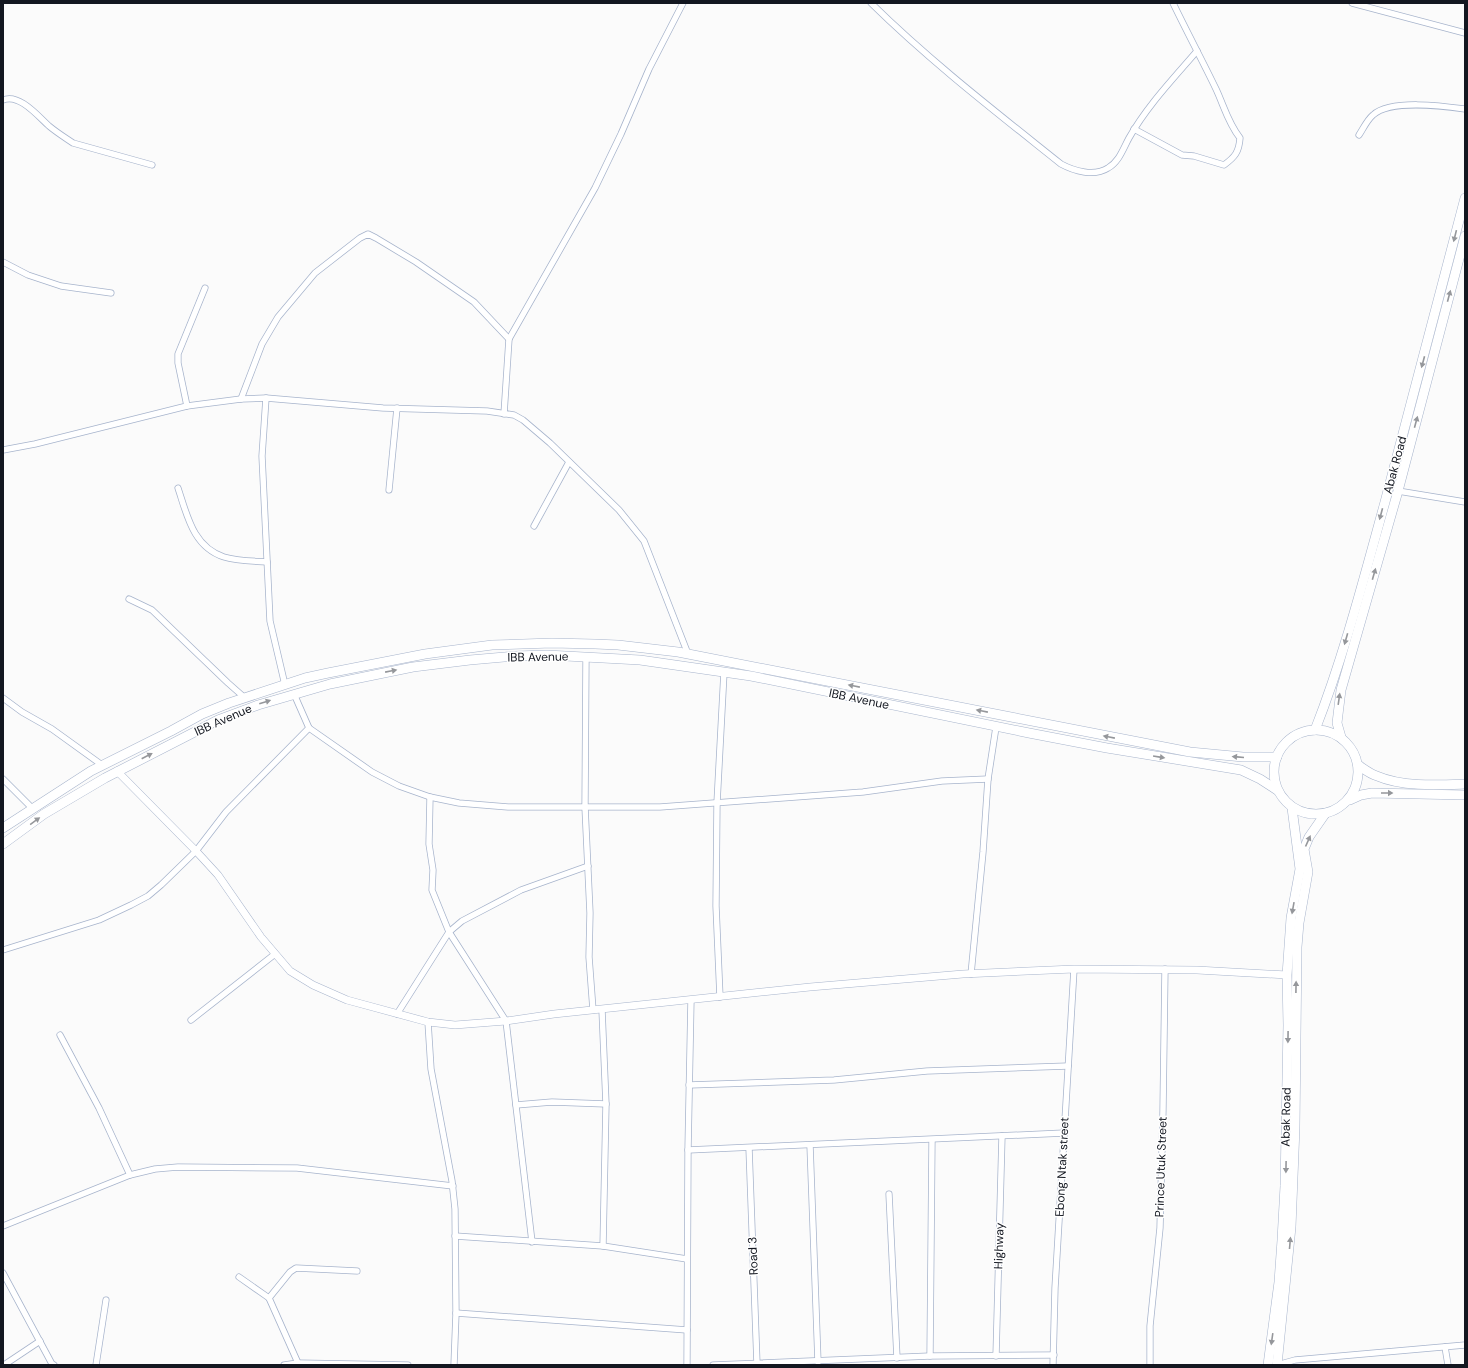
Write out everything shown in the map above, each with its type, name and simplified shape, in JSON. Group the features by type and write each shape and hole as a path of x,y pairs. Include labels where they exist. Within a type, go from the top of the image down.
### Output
{"main road":[{"name":"Abak Road","path":"1315,730 1331,688 1370,554 1431,332 1465,198"},
{"name":"Abak Road","path":"1341,737 1337,723 1341,690 1462,261 1465,236"},
{"path":"3,828 91,771 202,714 245,698 328,672 454,650 492,645 552,643 618,645 688,654 1190,752 1243,757 1277,757"},
{"name":"IBB Avenue","path":"3,844 44,814 117,772 218,720 258,704 330,684 413,667 515,656 586,657 640,660 751,676 996,727 1106,748 1241,770 1260,779 1277,790"},
{"path":"1325,814 1305,813 1292,808 1277,790 1274,772 1277,757 1287,742 1300,733 1315,730 1329,732 1341,737 1352,750 1358,765 1358,783 1350,800"},
{"path":"1358,765 1372,774 1385,779 1429,785 1463,784"},
{"path":"1304,870 1304,850 1309,837 1325,814 1350,800 1361,795 1372,793 1464,795"},
{"path":"1292,808 1304,870"},
{"name":"Abak Road","path":"1268,1365 1280,1268 1286,1186 1288,1025 1287,975 1291,918 1304,870"},
{"name":"Abak Road","path":"1277,1365 1291,1227 1297,947 1304,870"}],"street":[{"path":"504,414 509,339 595,188 621,134 649,69 683,3"},
{"path":"871,3 894,26 1061,164 1072,169 1093,173 1107,169 1116,162 1134,129 1150,107 1197,51"},
{"path":"1134,129 1182,154 1224,165 1232,160 1240,149 1240,138 1234,131 1216,90 1172,3"},
{"path":"1352,3 1465,33"},
{"path":"3,100 8,98 16,100 28,107 66,140 152,165"},
{"path":"1359,136 1372,115 1380,110 1409,105 1432,105 1465,109"},
{"path":"241,399 262,344 278,318 315,273 360,238 368,234 416,262 474,302 509,339"},
{"path":"3,262 28,275 61,286 111,293"},
{"path":"187,406 178,363 178,354 205,288"},
{"path":"3,450 35,444 187,406 241,399 266,398 397,408 487,411 514,416 523,420 550,443 619,510 644,541 688,654"},
{"path":"266,398 262,456 270,621 285,685"},
{"path":"389,490 397,408"},
{"path":"534,526 569,462"},
{"path":"178,488 192,528 201,543 214,553 225,557 267,562"},
{"path":"1398,491 1465,502"},
{"path":"129,599 152,610 245,698"},
{"path":"586,657 585,807 590,914 589,956 592,1010"},
{"path":"720,997 716,906 717,803 724,672"},
{"path":"294,694 309,728 372,772 399,786 430,797 459,803 508,807 660,807 863,792 942,781 988,779"},
{"path":"3,698 22,712 52,729 102,765"},
{"path":"971,974 983,852 988,779 996,727"},
{"path":"3,950 99,920 148,896 196,851 226,812 309,728"},
{"path":"117,772 218,875 261,937 290,971 313,985 347,1000 428,1022 455,1025 506,1021 592,1010 810,987 971,974 1074,969 1165,969 1287,975"},
{"path":"3,779 32,808"},
{"path":"430,797 429,844 432,870 432,890 449,932 506,1021 532,1242"},
{"path":"397,1014 449,932 462,922 521,890 588,866"},
{"path":"191,1020 275,954"},
{"name":"Ebong Ntak street","path":"1053,1365 1055,1288 1074,969"},
{"name":"Prince Utuk Street","path":"1150,1365 1150,1326 1160,1220 1165,969"},
{"path":"687,1365 688,1150 691,1000"},
{"path":"602,1010 606,1104 603,1246"},
{"path":"428,1022 431,1069 453,1186 456,1313 454,1365"},
{"path":"60,1035 99,1108 130,1175"},
{"path":"689,1085 834,1080 928,1071 1068,1066"},
{"path":"516,1105 552,1102 606,1104"},
{"path":"688,1150 1064,1133"},
{"name":"Highway","path":"996,1356 1002,1136"},
{"path":"930,1356 932,1140"},
{"path":"810,1145 818,1362"},
{"name":"Road 3","path":"749,1148 757,1364"},
{"path":"3,1226 130,1175 155,1169 178,1167 297,1168 453,1186"},
{"path":"889,1194 897,1358"},
{"path":"455,1236 603,1246 687,1259"},
{"path":"269,1298 290,1272 296,1268 357,1271"},
{"path":"3,1273 52,1364 54,1365"},
{"path":"239,1277 269,1298 298,1363"},
{"path":"96,1365 106,1300"},
{"path":"456,1313 687,1330"},
{"path":"4,1365 40,1341"},
{"path":"1277,1365 1295,1360 1465,1345"},
{"path":"1445,1347 1448,1365"},
{"path":"714,1365 818,1362 930,1356 1054,1355"},
{"path":"284,1365 298,1363 408,1365"}]}
